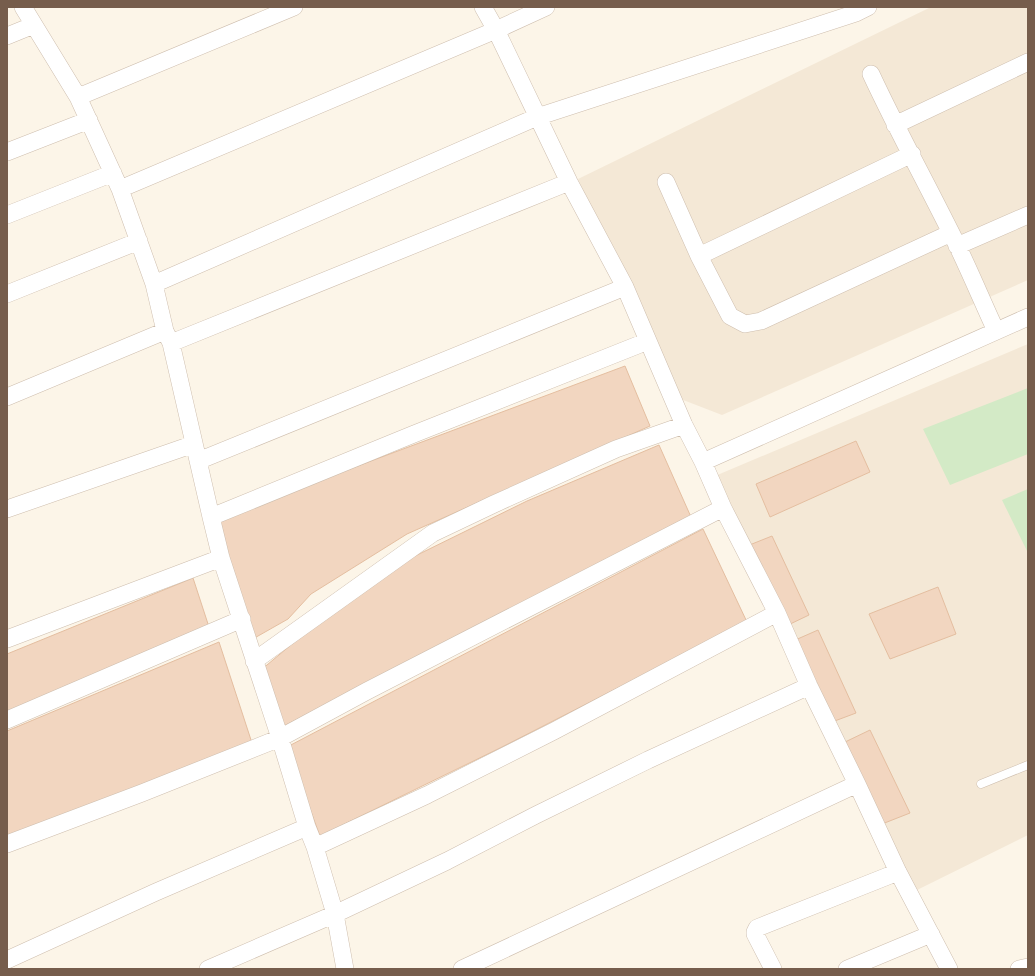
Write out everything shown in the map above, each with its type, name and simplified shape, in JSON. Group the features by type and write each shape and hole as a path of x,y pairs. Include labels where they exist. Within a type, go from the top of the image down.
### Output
{"street":[{"path":"23,7 78,97 89,120 120,189 154,284 222,558 280,738 307,828 315,847 335,914 345,969"},
{"path":"78,97 294,7"},
{"path":"483,7 496,30 569,182 624,287 684,425 703,462 723,508 777,613 809,686 898,872 949,969"},
{"path":"120,189 496,30 546,7"},
{"path":"154,284 537,117 860,9"},
{"path":"7,36 34,25"},
{"path":"895,125 1028,62"},
{"path":"871,74 895,125 912,154 954,239 996,331"},
{"path":"7,152 89,120"},
{"path":"699,256 912,154"},
{"path":"7,215 113,173"},
{"path":"7,397 168,337 569,182"},
{"path":"666,182 699,256 730,316 745,324 761,321 954,239 1028,215"},
{"path":"7,294 139,241"},
{"path":"198,461 624,287"},
{"path":"703,462 1028,317"},
{"path":"211,517 648,341"},
{"path":"254,661 433,533 616,449 684,425"},
{"path":"7,509 194,444"},
{"path":"7,844 142,793 280,738 374,687 723,508"},
{"path":"7,639 222,558"},
{"path":"315,847 427,795 554,731 777,613"},
{"path":"7,720 242,619"},
{"path":"208,969 335,914 447,861 648,760 809,686"},
{"path":"462,969 857,784"},
{"path":"7,960 156,892 307,828"},
{"path":"773,969 755,934 757,928 898,872"},
{"path":"847,969 931,934"},
{"path":"1019,969 1028,967"}],"lane":[{"path":"981,784 1028,765"}],"shaded area":[{"path":"931,7 1028,7 1028,280 722,415 678,398 578,179"},
{"path":"1028,344 1028,835 915,891 715,476"}],"green space":[{"path":"1028,388 1028,454 950,485 923,429"},
{"path":"1028,489 1028,553 1002,500"}],"building":[{"path":"625,366 650,426 407,534 311,594 288,619 251,640 216,519"},
{"path":"856,441 870,472 770,517 756,484"},
{"path":"659,445 691,517 280,728 261,670 310,629 411,558 527,501"},
{"path":"703,529 747,622 502,747 320,836 287,747"},
{"path":"772,536 809,615 786,626 747,546"},
{"path":"193,578 209,627 7,713 7,654"},
{"path":"938,587 956,634 890,659 869,614"},
{"path":"818,630 856,713 832,722 793,641"},
{"path":"219,642 252,743 7,841 7,731"},
{"path":"870,730 910,813 882,824 843,743"}]}
